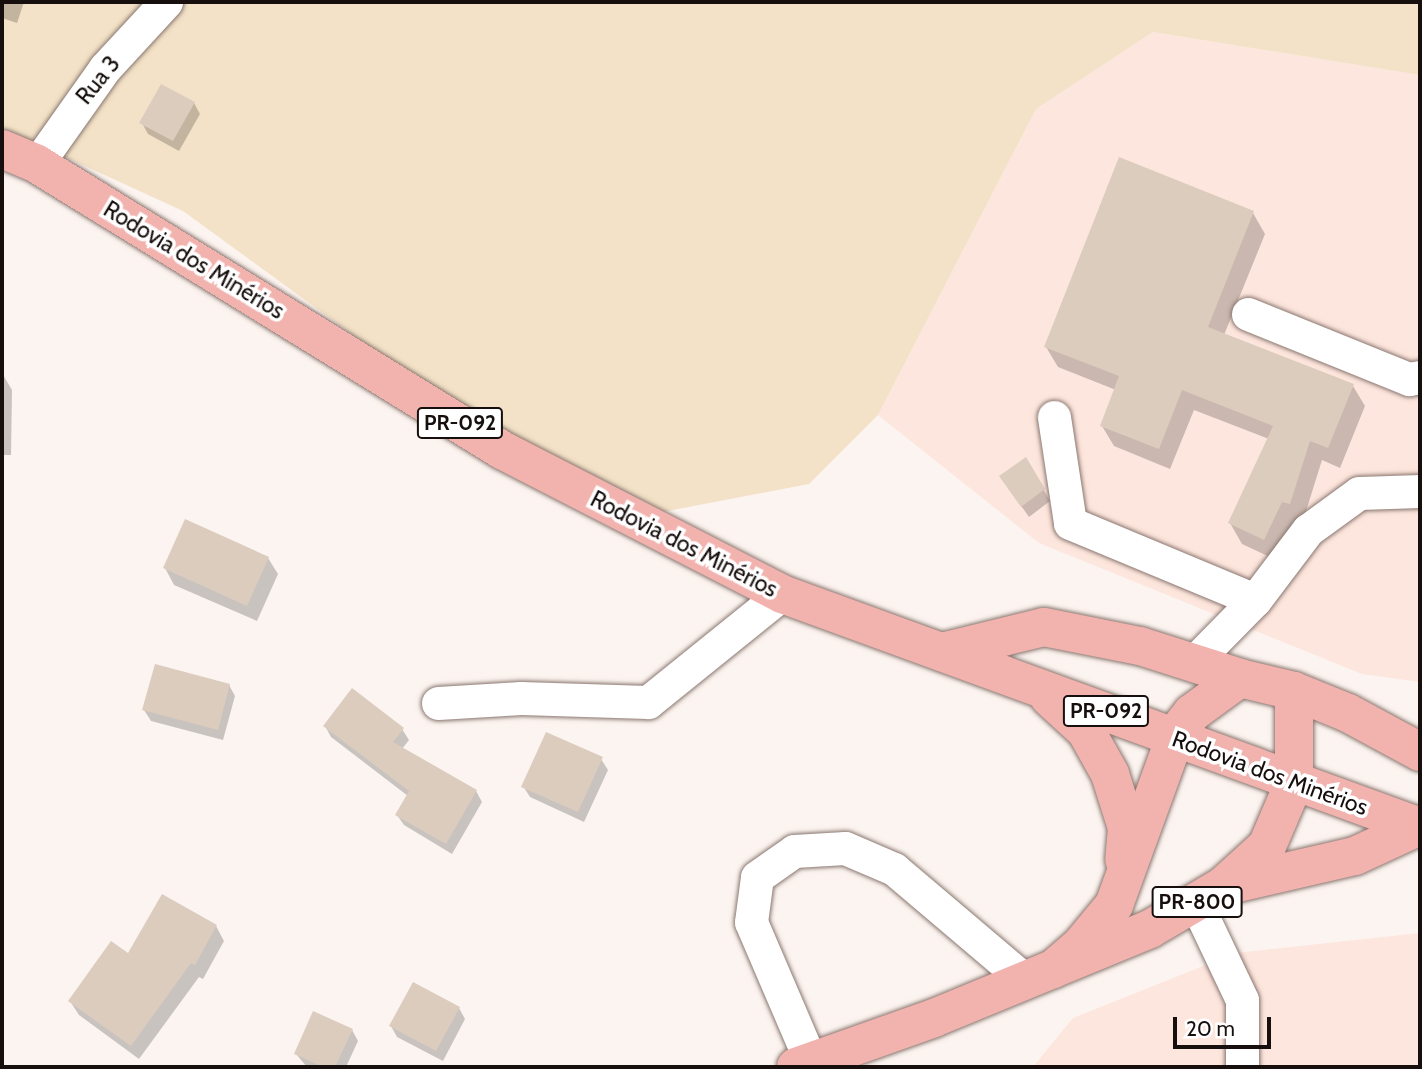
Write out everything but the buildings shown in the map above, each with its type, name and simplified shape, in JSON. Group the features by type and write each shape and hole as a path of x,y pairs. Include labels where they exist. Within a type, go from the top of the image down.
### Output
{"main road":[{"name":"Rodovia dos Minérios","path":"2,149 37,164 502,450 782,594 1035,683 1294,783 1420,826"},
{"path":"942,652 1044,627 1140,646 1240,678 1294,691 1348,713 1420,752"},
{"path":"1176,739 1192,713 1240,678"},
{"path":"1035,683 1086,731 1121,799 1127,828 1114,905"},
{"path":"1294,691 1294,783"},
{"name":"PR-800","path":"1039,975 1081,945 1114,905 1176,739"},
{"name":"PR-800","path":"804,1065 1039,975 1150,929 1210,894 1267,846 1294,783"},
{"path":"1210,894 1355,856 1420,826"}],"street":[{"name":"Rua 3","path":"37,164 105,68 166,2"},
{"path":"1248,314 1409,379 1420,377"},
{"path":"1054,417 1070,523 1255,600"},
{"path":"1193,663 1255,600 1308,530 1359,493 1420,491"},
{"path":"438,703 521,698 648,702 782,594"},
{"path":"804,1065 751,922 757,877 794,851 845,848 894,869 1039,975"},
{"path":"1210,894 1242,1000 1242,1067"}],"shaded area":[{"path":"2,2 1420,2 1420,75 1153,32 1036,109 878,415 809,484 657,513 485,431 183,211 2,128"},
{"path":"1153,32 1420,75 1420,682 1362,674 1039,543 878,415 1036,109"},
{"path":"1420,933 1420,1067 1033,1067 1073,1018 1236,953"}]}
